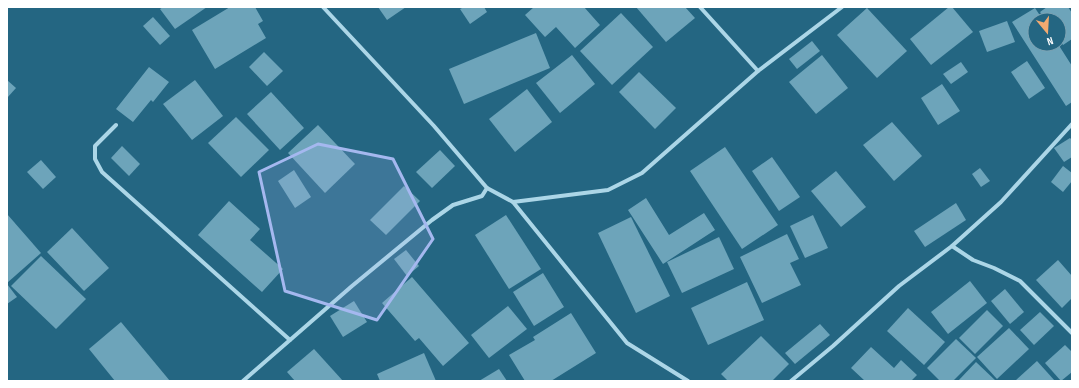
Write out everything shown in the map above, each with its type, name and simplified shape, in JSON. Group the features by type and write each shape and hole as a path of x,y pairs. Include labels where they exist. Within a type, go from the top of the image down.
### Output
{"street":[{"path":"323,7 434,126 487,188 513,202 627,343 688,381"},
{"path":"700,7 758,71"},
{"path":"513,202 608,190 642,173 758,71 842,7"},
{"path":"791,381 833,346 899,286 952,246 1001,202 1072,124"},
{"path":"116,125 95,146 95,159 102,172 290,340"},
{"path":"243,381 352,286 432,220 454,205 482,196 487,188"},
{"path":"952,246 973,260 994,268 1020,281 1072,333"}],"highlighted area":[{"path":"318,144 393,159 433,239 377,320 285,291 259,172"}],"building":[{"path":"163,7 207,7 175,29 160,9"},
{"path":"230,7 255,7 263,21 258,24 266,38 215,69 192,30"},
{"path":"378,7 406,7 387,20"},
{"path":"464,7 484,7 487,12 470,24 460,9"},
{"path":"534,7 584,7 600,25 575,48 556,27 545,37 525,15"},
{"path":"636,7 685,7 695,18 666,42"},
{"path":"949,7 952,7 973,32 931,65 910,39"},
{"path":"1047,7 1068,7 1072,13 1072,39 1067,42 1067,12 1040,12"},
{"path":"867,8 907,51 877,78 837,35"},
{"path":"1035,8 1038,12 1028,12"},
{"path":"621,13 653,47 612,85 580,51"},
{"path":"1027,13 1027,45 1012,22"},
{"path":"153,17 170,36 160,45 143,26"},
{"path":"1007,21 1015,42 987,52 979,31"},
{"path":"536,33 550,68 464,104 449,69"},
{"path":"812,41 820,51 797,69 789,59"},
{"path":"264,52 283,71 267,86 249,67"},
{"path":"1031,52 1063,52 1072,66 1072,102 1066,106"},
{"path":"572,55 595,84 560,113 536,83"},
{"path":"822,55 848,88 816,114 789,82"},
{"path":"1027,61 1045,88 1029,99 1011,72"},
{"path":"961,62 968,72 951,84 943,74"},
{"path":"149,67 169,82 153,102 151,100 133,122 116,109"},
{"path":"639,72 676,108 655,129 619,92"},
{"path":"7,80 16,88 7,98"},
{"path":"195,80 223,116 192,140 163,104"},
{"path":"942,84 960,111 938,125 921,98"},
{"path":"527,89 552,122 515,152 489,119"},
{"path":"271,92 304,128 280,150 247,114"},
{"path":"236,117 269,150 241,177 208,143"},
{"path":"892,122 922,156 894,181 863,145"},
{"path":"318,125 355,164 325,193 288,153"},
{"path":"1070,138 1072,140 1072,157 1064,162 1054,148"},
{"path":"122,146 140,164 129,176 111,158"},
{"path":"725,147 778,225 742,249 690,171"},
{"path":"440,150 455,166 432,188 416,172"},
{"path":"772,157 800,197 779,211 752,171"},
{"path":"41,160 56,177 43,189 27,172"},
{"path":"1063,166 1072,173 1072,181 1063,192 1051,182"},
{"path":"980,168 990,181 981,187 972,174"},
{"path":"294,170 311,197 295,208 278,181"},
{"path":"836,171 866,207 841,227 811,191"},
{"path":"404,186 420,201 386,235 370,220"},
{"path":"646,198 669,235 704,213 715,230 663,264 628,210"},
{"path":"229,201 260,229 250,240 283,269 262,292 198,235"},
{"path":"956,203 966,220 925,247 914,231"},
{"path":"7,214 41,253 7,283"},
{"path":"506,215 541,269 509,289 475,235"},
{"path":"813,215 828,248 805,258 790,226"},
{"path":"631,217 670,296 636,313 598,233"},
{"path":"72,228 109,268 84,291 47,252"},
{"path":"787,234 799,259 790,263 801,285 762,303 740,257"},
{"path":"719,237 734,269 682,293 667,262"},
{"path":"406,250 419,266 407,276 394,259"},
{"path":"41,256 86,299 56,329 11,286"},
{"path":"1058,260 1072,276 1072,298 1062,308 1036,280"},
{"path":"543,273 564,307 534,326 513,292"},
{"path":"412,277 469,343 443,366 419,338 415,341 382,303"},
{"path":"970,281 987,303 948,334 931,312"},
{"path":"747,282 764,320 708,345 691,308"},
{"path":"7,284 17,297 7,304"},
{"path":"1005,289 1024,312 1010,324 991,301"},
{"path":"354,301 367,322 343,337 330,316"},
{"path":"508,306 527,329 489,358 471,335"},
{"path":"908,308 945,342 924,365 887,331"},
{"path":"987,310 1003,326 975,354 959,338"},
{"path":"1040,312 1054,326 1034,345 1020,330"},
{"path":"571,313 596,353 551,381 525,381 509,355 535,340 533,337"},
{"path":"121,322 170,381 115,381 89,349"},
{"path":"820,324 830,335 795,364 785,353"},
{"path":"1009,328 1029,349 997,379 977,357"},
{"path":"761,336 789,364 772,381 728,381 721,374"},
{"path":"956,339 976,358 953,381 940,381 927,368"},
{"path":"1065,345 1072,352 1072,372 1061,381 1045,363"},
{"path":"871,347 894,368 901,360 917,375 911,381 865,381 851,368"},
{"path":"314,349 343,381 295,381 287,372"},
{"path":"424,353 436,381 380,381 377,374"},
{"path":"1037,361 1055,381 1015,381"},
{"path":"976,362 996,381 958,381"},
{"path":"499,369 507,381 479,381"}]}
